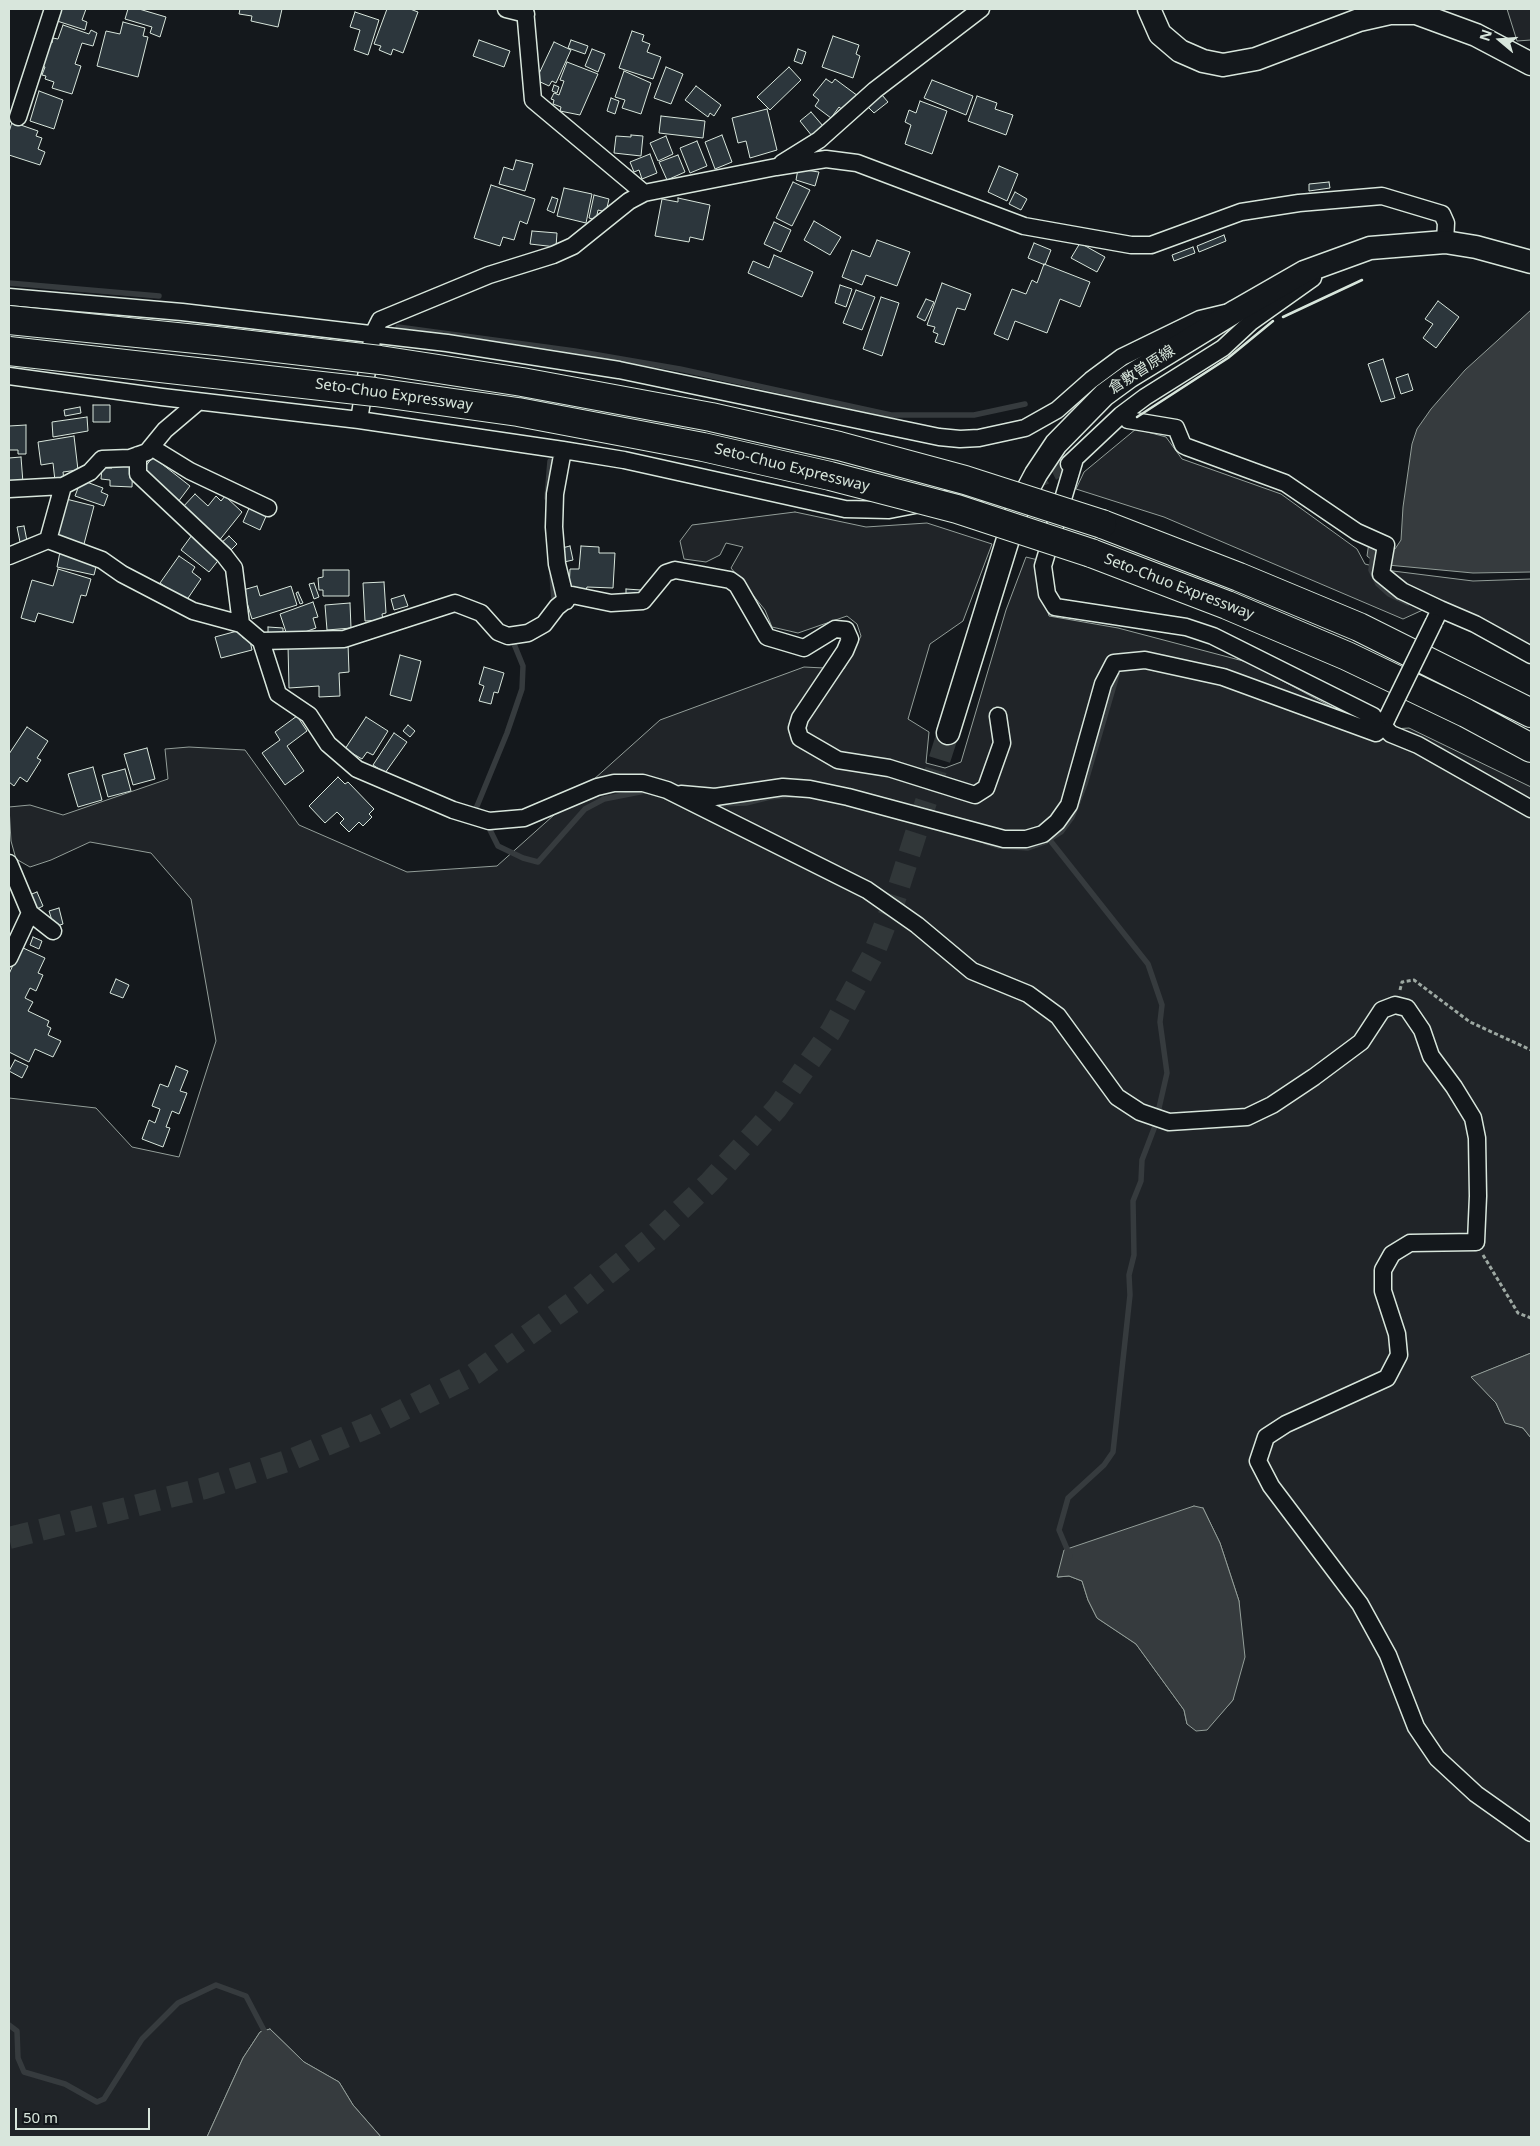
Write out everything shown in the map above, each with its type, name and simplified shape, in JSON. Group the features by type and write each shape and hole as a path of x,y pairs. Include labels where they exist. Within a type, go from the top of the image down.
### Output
{"highway":[{"name":"Seto-Chuo Expressway","path":"9,320 380,360 522,382 711,417 848,448 965,480 1102,524 1239,577 1359,627 1531,713"},
{"name":"Seto-Chuo Expressway","path":"9,351 384,393 518,412 703,446 957,509 1091,553 1227,605 1347,656 1466,713 1531,748"}],"street":[{"path":"18,117 53,9"},
{"path":"506,9 525,12 533,100 644,193"},
{"path":"776,167 820,140 875,90 981,9"},
{"path":"1149,9 1160,34 1180,51 1203,61 1223,65 1256,59 1359,20 1390,14 1416,13 1476,35 1531,64"},
{"path":"359,420 373,334 380,320 489,275 553,255 573,246 629,201 644,193 776,167 826,159 857,163 1024,226 1131,244 1151,245 1240,212 1299,203 1382,196 1442,214 1446,223 1445,242"},
{"name":"倉敷曽原線","path":"948,733 1017,510 1036,474 1056,444 1104,395 1130,376 1304,272 1370,248 1445,242 1476,247 1531,262"},
{"path":"1337,261 1251,322 1223,348 1145,397 1124,413 1071,463 1043,566 1047,594 1056,607 1186,627 1213,636 1386,721"},
{"path":"9,297 182,312 447,343 619,370 921,434 960,439 987,437 1025,428 1057,410 1091,380 1122,357 1200,318 1236,311"},
{"path":"9,376 198,402 359,420 563,450 624,460 844,508 889,510 1015,485"},
{"path":"9,489 63,486 90,472 102,459 130,458 144,451 198,402"},
{"path":"1124,413 1128,420 1176,428 1183,445 1285,483 1357,532 1386,544 1381,574 1437,616 1475,624 1531,655"},
{"path":"563,450 555,494 554,527 557,564 566,601"},
{"path":"144,451 190,470 268,508"},
{"path":"144,451 138,474 224,555 234,568 241,624"},
{"path":"48,540 63,486"},
{"path":"9,556 48,540 102,560 122,574 193,611 241,624 261,641 278,694 309,715 328,744 356,769 453,810 489,821 524,818 597,787 614,782 644,783 677,794 867,890 917,925 972,971 1028,994 1058,1016 1117,1097 1140,1112 1169,1122 1247,1117 1272,1105 1314,1078 1361,1042 1382,1010 1394,1005 1407,1008 1422,1030 1431,1056 1454,1087 1472,1118 1477,1138 1478,1196 1476,1242 1410,1244 1392,1254 1383,1270 1383,1292 1397,1334 1400,1355 1387,1378 1286,1424 1266,1437 1258,1461 1271,1486 1360,1604 1388,1655 1416,1727 1436,1758 1476,1794 1531,1833"},
{"path":"261,641 344,639 455,603 481,613 498,632 508,636 528,633 544,624 557,607 572,595 611,603 643,601 666,573 674,570 730,580 737,585 767,637 804,648 835,628 846,630 850,639 845,651 800,718 797,728 800,738 838,760 889,768 974,795 986,788 1002,743 998,716"},
{"path":"677,794 691,793 715,797 783,787 810,789 848,797 1004,839 1026,839 1043,834 1057,822 1069,805 1103,684 1114,664 1145,660 1231,679 1376,733 1386,721 1437,616"},
{"path":"1386,721 1390,734 1418,745 1531,809"},
{"path":"9,863 30,913 53,932"},
{"path":"9,958 30,913"}],"path":[{"path":"1394,1005 1402,982 1414,980 1470,1022 1531,1050"},
{"path":"1476,1242 1518,1313 1531,1318"}],"shaded area":[{"path":"1507,9 1531,9 1531,40 1517,41"},
{"path":"1531,310 1531,572 1473,573 1377,564 1367,556 1369,542 1395,549 1401,540 1403,507 1412,444 1417,429 1431,409 1465,370"},
{"path":"1136,429 1166,437 1182,459 1281,494 1357,549 1365,564 1393,571 1473,581 1531,579 1531,649 1438,603 1403,619 1164,517 1076,489 1084,472"},
{"path":"795,512 866,527 927,523 992,544 963,621 930,644 908,719 929,732 926,763 945,768 961,762 1006,610 1026,557 1038,560 1036,568 1049,616 1118,628 1247,662 1375,730 1409,728 1531,787 1531,1353 1472,1377 1496,1403 1505,1422 1523,1428 1531,1438 1531,2137 381,2137 353,2105 339,2082 304,2062 270,2029 260,2032 243,2058 207,2137 9,2137 9,1098 96,1108 132,1147 179,1157 216,1041 191,899 151,853 90,842 51,860 30,867 16,859 11,841 9,807 30,805 63,815 168,779 165,749 189,747 245,750 299,825 407,872 497,866 660,720 804,667 844,669 861,636 857,624 847,616 798,633 772,627 765,610 731,568 743,547 726,543 720,555 706,562 684,559 680,541 692,525","holes":["1203,1508 1220,1543 1239,1601 1233,1700 1207,1729 1187,1724 1184,1710 1136,1644 1097,1618 1088,1600 1082,1581 1069,1576 1058,1577"]},
{"path":"1531,1353 1531,1438 1523,1428 1505,1423 1496,1403 1471,1377"},
{"path":"1194,1506 1203,1508 1220,1543 1239,1601 1245,1657 1233,1700 1207,1730 1196,1731 1187,1724 1184,1710 1136,1644 1097,1618 1088,1600 1082,1581 1069,1576 1057,1577 1064,1550"},
{"path":"270,2029 304,2062 339,2082 353,2105 381,2137 207,2137 243,2058 260,2032"}],"building":[{"path":"58,9 86,9 82,20 87,22 85,30 54,20"},
{"path":"128,9 139,9 166,17 160,37 150,33 152,27 125,19"},
{"path":"240,9 282,9 278,27 251,21 252,16 239,14"},
{"path":"387,9 410,9 418,12 403,53 393,49 391,55 379,50 381,46 374,44"},
{"path":"355,12 379,20 368,55 354,50 360,30 350,27"},
{"path":"123,22 145,28 143,36 148,37 138,77 97,66 106,31 120,34"},
{"path":"63,25 89,34 91,30 97,33 93,46 82,43 75,64 81,66 72,94 52,88 54,82 45,79 46,76 42,75 45,67 40,65 48,42 52,43 53,38 58,39"},
{"path":"632,31 644,35 642,41 650,44 647,52 661,57 653,79 619,68"},
{"path":"833,36 859,45 856,54 860,56 853,78 822,67"},
{"path":"479,40 510,51 504,67 473,56"},
{"path":"571,40 588,46 585,54 568,48"},
{"path":"554,42 571,50 556,83 552,81 549,86 536,80"},
{"path":"592,49 605,54 598,72 585,66"},
{"path":"798,49 806,52 802,64 794,61"},
{"path":"567,62 598,74 580,115 560,111 561,107 553,104 554,100 551,99 554,93 559,95 564,81 560,80"},
{"path":"666,67 683,74 671,104 654,98"},
{"path":"789,67 801,80 770,110 757,97"},
{"path":"624,71 651,83 641,114 622,108 625,100 615,97"},
{"path":"826,79 832,83 835,79 858,96 845,112 839,107 831,118 815,106 819,100 813,95"},
{"path":"932,80 973,96 966,115 924,98"},
{"path":"554,85 559,87 557,93 552,91"},
{"path":"696,86 721,105 714,116 710,113 708,117 685,100"},
{"path":"39,91 63,100 54,129 30,121"},
{"path":"882,95 888,102 874,113 868,107"},
{"path":"977,96 997,103 995,109 1013,115 1006,135 968,121"},
{"path":"611,98 619,101 615,114 607,111"},
{"path":"920,101 947,111 932,154 905,144 911,125 905,122 909,110 916,113"},
{"path":"767,109 777,150 750,158 746,141 738,143 732,118"},
{"path":"811,112 823,126 812,136 800,121"},
{"path":"661,116 705,121 703,138 659,133"},
{"path":"12,122 38,131 36,136 42,138 38,149 45,152 40,165 9,155 9,132"},
{"path":"631,135 643,136 641,156 614,153 616,136 631,137"},
{"path":"722,135 732,162 715,169 705,142"},
{"path":"666,136 673,154 658,161 650,143"},
{"path":"697,141 707,166 690,173 680,148"},
{"path":"650,154 657,173 642,179 639,170 634,172 630,162"},
{"path":"678,155 685,172 667,180 659,162"},
{"path":"516,160 533,164 525,191 499,184 504,167 513,170"},
{"path":"999,166 1018,174 1007,201 988,192"},
{"path":"798,169 819,172 815,186 796,180"},
{"path":"793,182 810,190 792,226 776,218"},
{"path":"1329,182 1330,188 1309,191 1309,184"},
{"path":"491,185 535,199 527,224 520,221 514,240 503,237 500,246 474,238"},
{"path":"564,188 592,194 586,223 557,216"},
{"path":"1015,192 1027,199 1021,210 1009,204"},
{"path":"594,195 609,199 606,212 598,210 596,220 589,218"},
{"path":"552,197 558,199 554,213 547,210"},
{"path":"678,198 710,205 703,240 690,237 689,242 655,236 662,199 678,202"},
{"path":"814,221 841,237 830,255 804,240"},
{"path":"774,222 791,230 781,252 764,244"},
{"path":"532,231 557,233 556,247 530,244"},
{"path":"1224,235 1226,241 1199,252 1197,246"},
{"path":"877,240 910,252 897,286 866,275 862,285 842,277 852,250 870,257"},
{"path":"1034,243 1051,250 1045,265 1028,258"},
{"path":"1080,243 1105,257 1097,272 1071,258"},
{"path":"1193,247 1195,253 1174,261 1172,255"},
{"path":"774,255 813,272 802,297 748,273 753,261 769,268"},
{"path":"1044,264 1090,282 1080,307 1060,299 1047,333 1015,321 1008,340 994,334 1012,289 1026,294 1032,280 1037,283"},
{"path":"942,283 971,294 965,310 957,308 944,345 935,342 938,334 933,332 935,327 927,325"},
{"path":"840,285 852,289 846,307 835,303"},
{"path":"856,290 875,297 862,330 843,323"},
{"path":"881,297 899,303 882,356 863,349"},
{"path":"926,299 934,302 925,321 917,317"},
{"path":"1438,301 1459,317 1436,348 1423,338 1433,324 1425,319"},
{"path":"1383,359 1395,398 1381,402 1368,364"},
{"path":"1408,374 1413,390 1401,394 1396,378"},
{"path":"93,405 110,405 110,422 93,422"},
{"path":"80,407 81,413 65,416 64,410"},
{"path":"87,417 88,431 53,437 52,422"},
{"path":"26,425 26,454 18,454 18,450 9,450 9,426"},
{"path":"74,436 78,470 63,472 64,480 55,481 53,463 41,465 38,442"},
{"path":"21,457 23,483 9,484 9,458"},
{"path":"153,457 190,486 178,502 140,473"},
{"path":"113,462 133,462 132,487 110,486 110,480 101,479 102,468 112,468"},
{"path":"81,480 103,488 101,492 108,495 104,506 75,496"},
{"path":"195,494 208,506 216,496 221,501 225,496 242,512 218,542 182,508"},
{"path":"66,499 94,506 84,544 56,537"},
{"path":"250,506 267,514 260,530 243,522"},
{"path":"24,526 27,541 20,542 17,527"},
{"path":"192,535 221,557 209,572 181,550"},
{"path":"229,536 237,544 228,553 220,544"},
{"path":"570,546 573,560 564,562 562,548"},
{"path":"581,546 599,547 599,553 615,553 613,588 587,587 586,590 569,589 570,569 579,569"},
{"path":"60,552 97,563 94,575 57,567"},
{"path":"179,556 195,567 192,572 201,579 186,601 160,583"},
{"path":"58,569 91,579 86,596 81,595 73,623 38,613 35,622 21,618 32,580 53,586"},
{"path":"323,570 349,570 349,596 323,596 323,590 319,590 318,578 323,577"},
{"path":"384,582 386,613 382,614 383,620 365,621 363,583"},
{"path":"314,583 319,597 314,599 309,584"},
{"path":"257,586 260,596 291,586 297,605 252,619 243,590"},
{"path":"626,589 641,590 640,595 626,594"},
{"path":"298,592 303,603 300,604 296,593"},
{"path":"404,595 408,606 394,610 391,599"},
{"path":"313,602 318,617 313,618 316,628 288,638 280,614"},
{"path":"350,603 351,628 327,630 325,605"},
{"path":"268,627 283,628 283,638 268,637"},
{"path":"241,630 243,638 249,636 252,650 221,658 215,637"},
{"path":"348,644 349,672 339,673 340,696 319,697 319,686 289,688 288,646"},
{"path":"400,655 421,661 411,701 390,695"},
{"path":"484,667 504,673 498,693 494,692 491,704 479,701 484,686 479,684"},
{"path":"297,716 307,731 287,746 304,771 285,785 262,753 280,740 275,732"},
{"path":"366,717 388,731 373,755 367,752 362,759 345,749"},
{"path":"408,725 415,731 410,737 403,731"},
{"path":"27,727 48,741 37,758 41,760 27,782 20,777 14,786 9,782 9,754"},
{"path":"394,733 407,742 385,773 373,765"},
{"path":"147,748 155,779 133,785 124,754"},
{"path":"93,767 102,800 78,807 68,774"},
{"path":"125,769 131,791 108,797 102,775"},
{"path":"338,777 345,784 348,782 374,809 369,814 372,817 363,826 359,822 349,832 340,823 344,819 337,812 325,823 309,806"},
{"path":"37,892 43,906 35,910 29,895"},
{"path":"59,908 63,924 54,927 49,911"},
{"path":"33,937 42,941 39,949 30,945"},
{"path":"21,947 45,958 38,973 43,975 36,991 30,988 25,998 33,1002 28,1011 49,1021 47,1026 51,1028 48,1035 61,1041 53,1057 35,1049 29,1062 9,1052 9,974"},
{"path":"116,979 129,985 123,998 110,993"},
{"path":"15,1060 28,1066 22,1078 9,1071"},
{"path":"176,1066 188,1071 180,1091 187,1093 179,1114 172,1111 166,1127 170,1128 163,1147 142,1139 149,1120 155,1123 160,1109 152,1106 160,1084 168,1087"}],"waterway":[{"path":"9,283 159,296"},
{"path":"398,327 575,351 680,369 891,415 974,415 1025,404"},
{"path":"547,498 550,461"},
{"path":"1373,554 1371,570 1378,584 1389,594 1408,603"},
{"path":"552,575 554,599 552,605"},
{"path":"475,811 507,733 522,689 523,666 512,639"},
{"path":"986,842 999,846 1028,848 1045,842 1061,832 1072,817 1085,784 1117,675"},
{"path":"483,826 489,828 498,846 523,858 538,862 585,809 604,799 645,791"},
{"path":"718,804 746,803 770,797 792,795"},
{"path":"1049,839 1148,964 1162,1005 1160,1022 1167,1073 1159,1108"},
{"path":"1070,1556 1059,1530 1068,1498 1104,1465 1113,1452 1130,1295 1129,1275 1134,1255 1133,1201 1141,1181 1142,1160 1155,1126"},
{"path":"9,2025 17,2031 18,2058 24,2072 65,2084 97,2102 104,2099 142,2039 178,2003 216,1985 246,1996 267,2036"}],"tunnel":[{"path":"1030,481 1044,477 1069,464"},
{"path":"9,1538 205,1488 293,1459 371,1426 474,1374 572,1303 650,1239 710,1182 777,1108 831,1031 874,953 894,902 948,733"}],"wall":[{"path":"1283,317 1362,280"},
{"path":"1137,417 1228,358 1273,321"}]}
